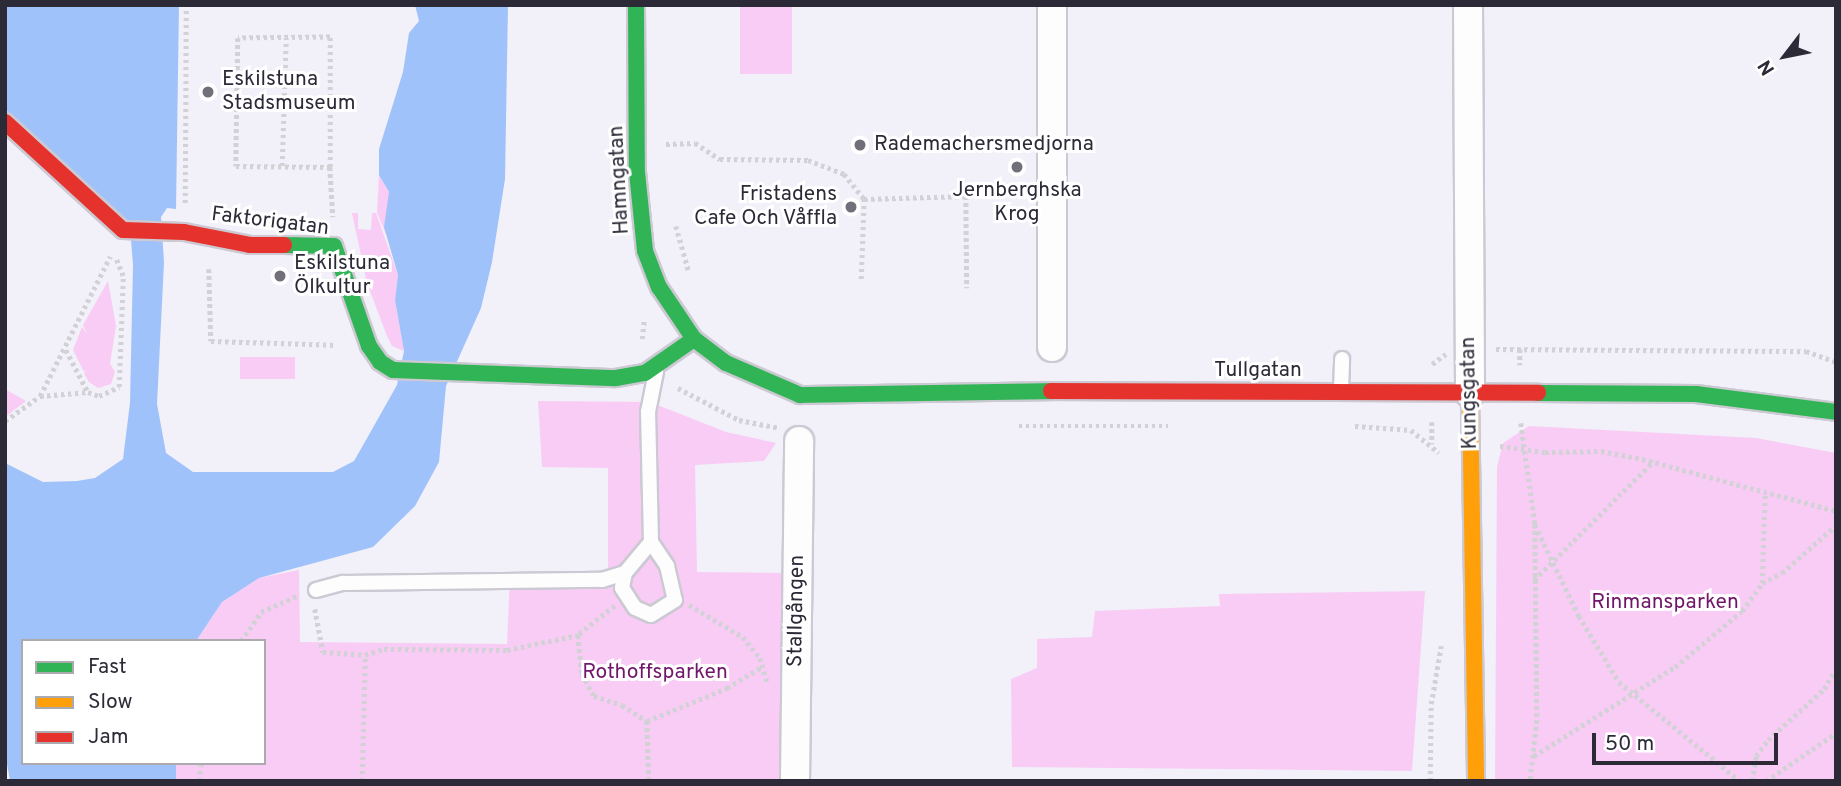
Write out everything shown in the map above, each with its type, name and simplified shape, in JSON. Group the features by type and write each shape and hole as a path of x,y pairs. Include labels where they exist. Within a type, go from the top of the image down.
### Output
{"street":[{"name":"Hamngatan","path":"636,5 637,172 645,251 669,303 694,339"},
{"path":"1052,5 1052,347"},
{"name":"Kungsgatan","path":"1468,5 1476,781"},
{"name":"Faktorigatan","path":"5,122 123,230 184,232 250,245 334,246 369,346 380,362 396,370 616,378 645,373 694,339"},
{"name":"Tullgatan","path":"694,339 726,363 800,394 1696,394 1836,412"},
{"name":"Stallgången","path":"795,781 799,441"}],"lane":[{"path":"1341,393 1342,359"},
{"path":"651,542 625,573 621,588 626,599 651,615 675,600 667,566 651,542 648,412 658,364"},
{"path":"316,590 342,583 602,580 625,573"}],"path":[{"path":"184,232 186,5"},
{"path":"282,166 286,37"},
{"path":"330,167 236,166 238,38 330,37 330,167 334,246"},
{"path":"669,130 670,157"},
{"path":"669,144 695,143 720,159 808,160 844,174 864,199 861,279"},
{"path":"864,199 965,196 967,288"},
{"path":"674,220 690,274"},
{"path":"208,237 211,341 369,346"},
{"path":"5,421 40,396 66,350 113,252 123,276 119,387 99,396 88,392 40,396"},
{"path":"644,317 669,303"},
{"path":"1498,349 1806,351 1836,362"},
{"path":"66,350 88,392"},
{"path":"1432,445 1442,457"},
{"path":"1530,781 1534,756 1535,524 1523,449 1601,452 1654,461 1836,511"},
{"path":"1533,580 1654,461"},
{"path":"1762,583 1765,492"},
{"path":"1535,524 1555,558 1602,657 1634,695 1737,780"},
{"path":"1534,756 1634,695 1734,619 1762,583 1782,573 1836,525"},
{"path":"242,639 261,612 316,590 314,620 323,652 365,655 384,649 507,650 578,635 626,599"},
{"path":"675,600 705,612 743,637 763,666 768,694"},
{"path":"578,635 582,674 594,696 622,705 647,722"},
{"path":"1430,781 1431,704 1441,640"},
{"path":"362,781 365,655"},
{"path":"647,722 727,688 763,666"},
{"path":"1752,781 1756,756 1768,740 1824,689 1836,669"},
{"path":"647,722 649,781"},
{"path":"1766,781 1836,733"}],"green space":[{"path":"740,5 792,5 792,74 740,74"},
{"path":"379,175 389,192 387,237 377,212"},
{"path":"352,213 358,213 358,229 371,230 372,213 376,213 398,275 395,300 404,351 392,346 367,283"},
{"path":"108,281 116,326 110,364 115,372 111,384 98,388 89,382 84,374 87,369 84,372 73,350 82,327 87,334 83,325"},
{"path":"240,357 295,357 295,379 240,379"},
{"path":"5,389 26,401 5,417"},
{"name":"Rothoffsparken","path":"538,401 650,402 726,432 776,443 764,461 695,465 697,572 784,573 783,781 176,781 176,765 266,765 266,639 197,639 222,602 259,578 299,570 300,642 507,644 510,575 608,575 608,468 542,467"},
{"name":"Rinmansparken","path":"1529,426 1756,438 1836,453 1836,781 1495,781 1497,467 1503,443"},
{"path":"1425,591 1412,771 1012,767 1011,679 1037,668 1037,639 1092,637 1095,611 1220,606 1219,594"}],"water":[{"path":"5,5 179,5 176,209 167,208 161,217 164,262 157,404 166,453 193,472 333,472 354,461 397,385 404,351 395,300 398,275 384,227 389,192 379,175 379,149 403,72 409,33 419,21 415,5 508,5 505,179 492,262 481,308 446,386 439,462 415,506 373,547 259,578 222,602 197,639 21,639 21,765 176,765 176,781 10,781 5,753 5,463 43,482 77,481 95,478 123,459 130,403 133,265 131,240 5,109"}],"traffic: fast":[{"path":"636,5 637,172 645,251 659,287 694,339 726,363 800,395 1051,391"},
{"path":"284,245 334,246 369,346 380,362 393,370 616,378 645,373 694,339"},
{"path":"1538,393 1696,394 1836,412"}],"traffic: slow":[{"path":"1470,393 1476,781"}],"traffic: jam":[{"path":"5,122 123,230 184,232 250,245 284,245"},
{"path":"1051,391 1538,393"}],"place":[{"name":"Eskilstuna Stadsmuseum","path":"208,92"},
{"name":"Rademachersmedjorna","path":"860,145"},
{"name":"Jernberghska Krog","path":"1017,167"},
{"name":"Fristadens Cafe Och Våffla","path":"851,207"},
{"name":"Eskilstuna Ölkultur","path":"280,276"}]}
